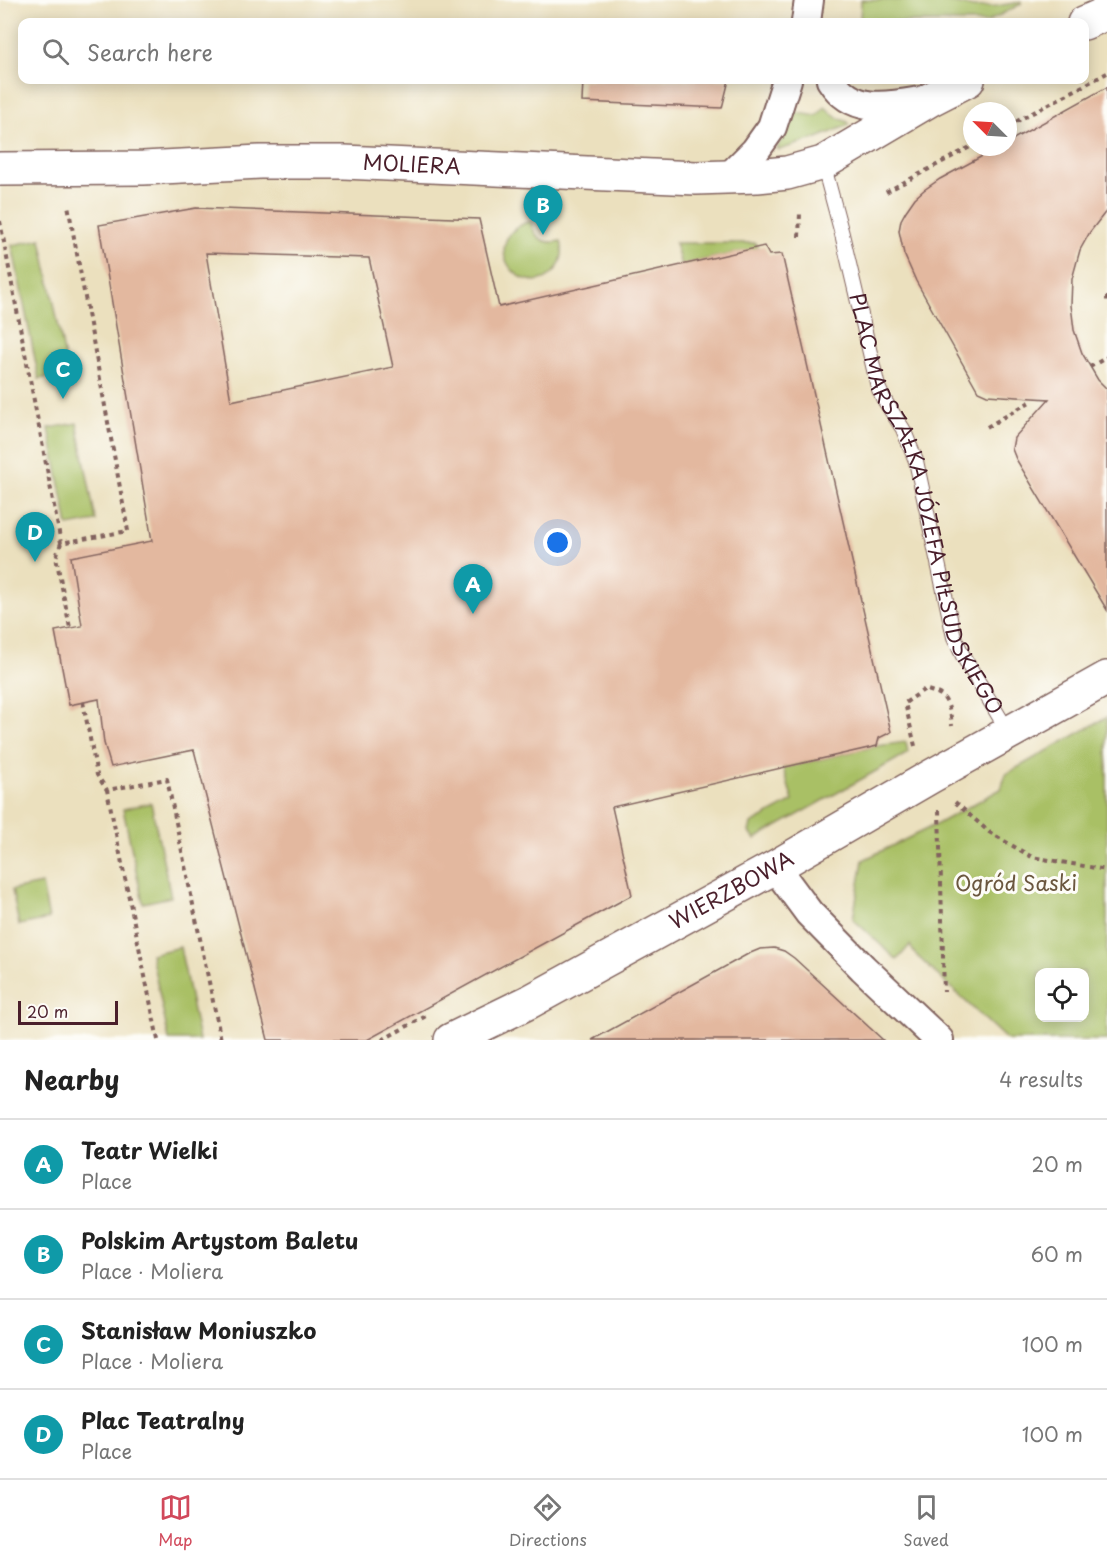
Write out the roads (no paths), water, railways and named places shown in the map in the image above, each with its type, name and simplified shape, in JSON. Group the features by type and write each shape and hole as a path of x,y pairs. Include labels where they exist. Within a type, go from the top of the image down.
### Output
{"street":[{"path":"807,18 809,0"},
{"path":"1089,21 1107,13"},
{"path":"728,178 755,151 772,127 786,84"},
{"path":"833,84 848,99 864,105 884,107 931,99"},
{"name":"MOLIERA","path":"0,169 143,168 260,162 334,162 696,178 787,173 823,163 931,99 961,84"},
{"name":"PLAC MARSZAŁKA JÓZEFA PIŁSUDSKIEGO","path":"1009,733 1107,678"},
{"name":"WIERZBOWA","path":"450,1040 497,1030 529,1002 775,867 1009,733"},
{"path":"775,867 809,913 939,1040"}],"lane":[{"name":"PLAC MARSZAŁKA JÓZEFA PIŁSUDSKIEGO","path":"823,163 849,261 878,387 903,429 916,461 954,637 1009,733"}],"place":[{"name":"Polskim Artystom Baletu","path":"543,235"},
{"name":"Stanisław Moniuszko","path":"63,399"},
{"name":"Plac Teatralny","path":"35,562"},
{"name":"Teatr Wielki","path":"473,614"}],"park label":[{"name":"Ogród Saski","path":"1016,884"}]}
